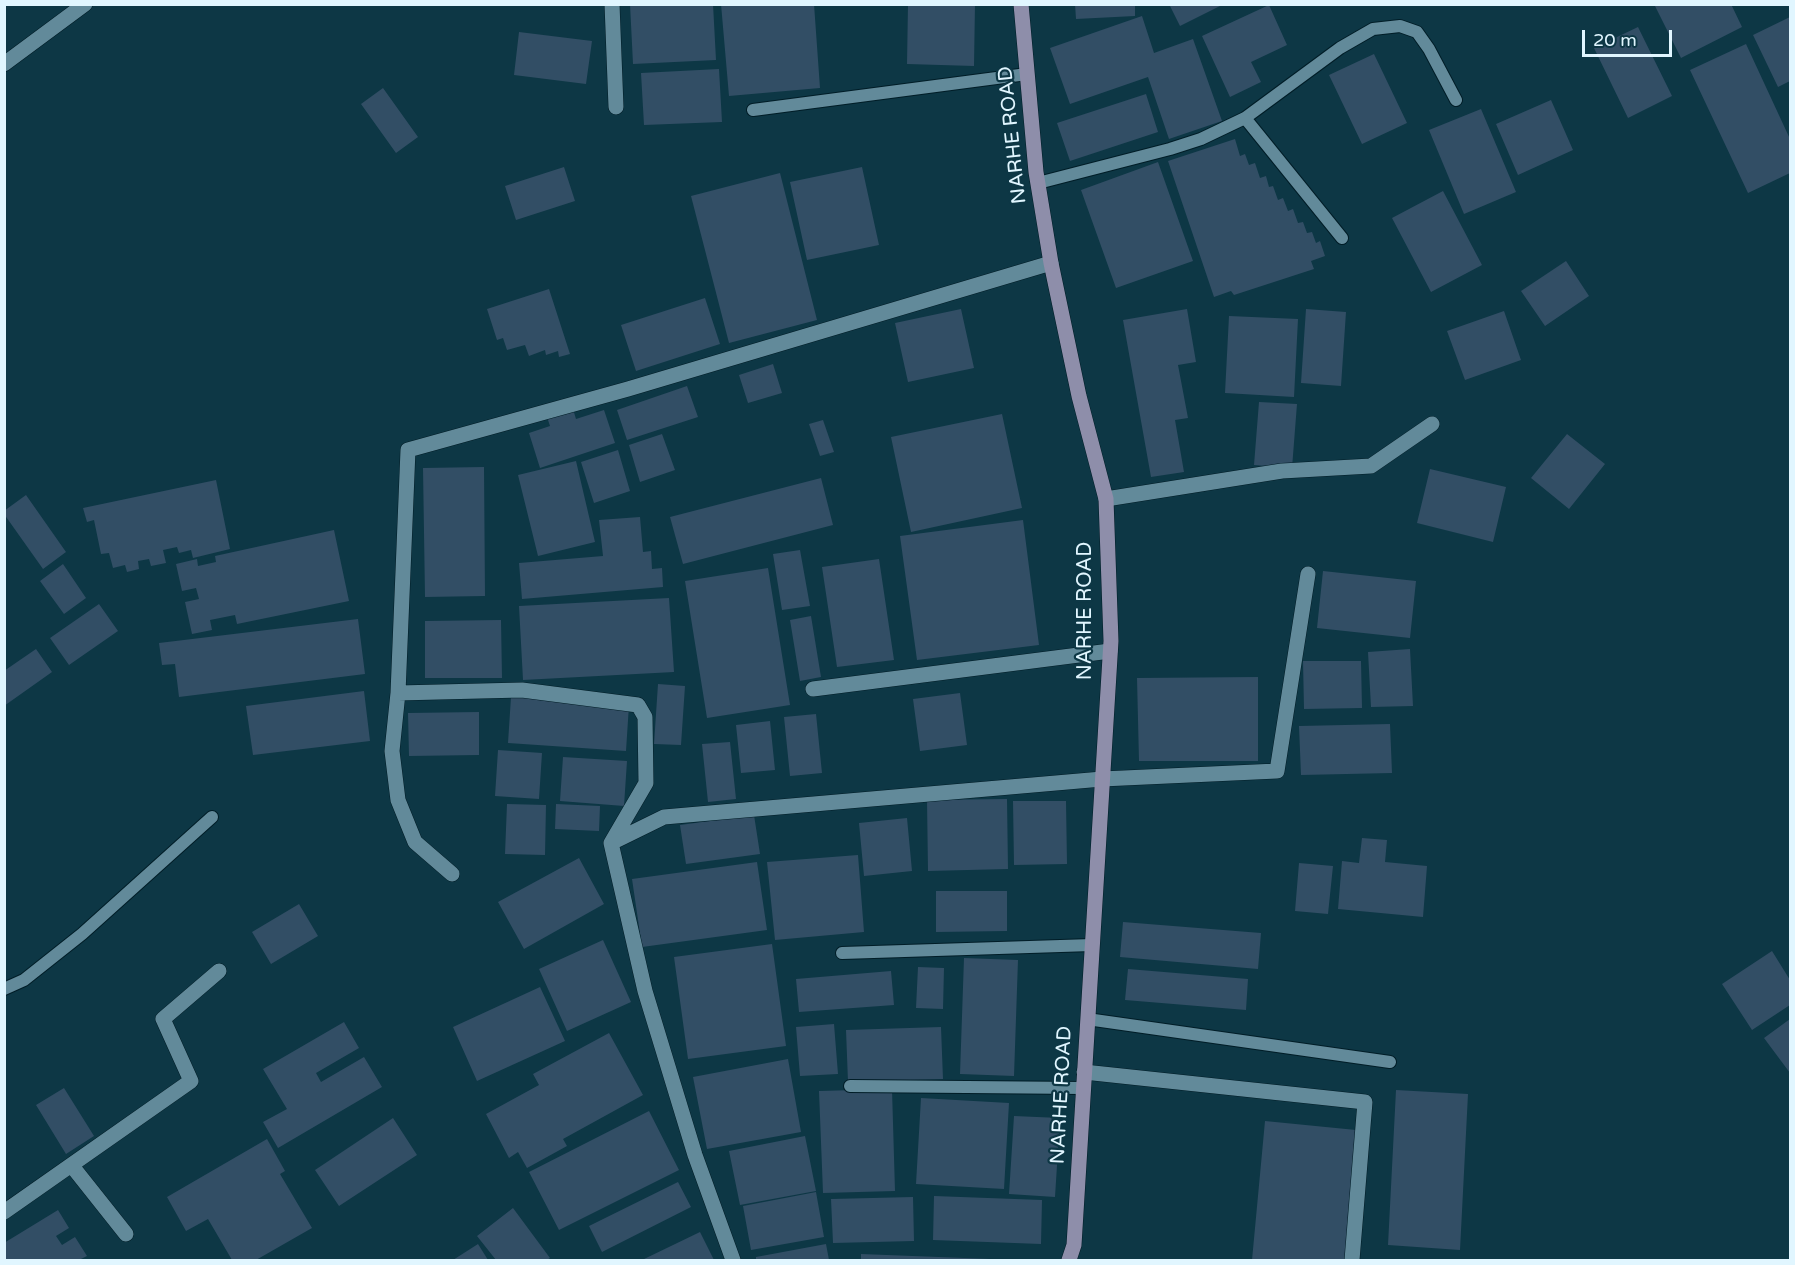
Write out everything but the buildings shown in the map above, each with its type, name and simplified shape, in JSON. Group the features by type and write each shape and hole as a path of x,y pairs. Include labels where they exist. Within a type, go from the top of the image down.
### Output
{"street":[{"path":"4,64 85,4"},
{"path":"612,4 615,107"},
{"name":"NARHE ROAD","path":"1021,4 1038,183 1051,263 1079,396 1106,499 1111,640 1074,1245 1070,1260"},
{"path":"452,874 415,842 398,800 392,752 398,693 408,450 628,389 1051,263"},
{"path":"1106,499 1281,471 1371,466 1432,424"},
{"path":"611,843 664,817 1102,779 1277,771 1308,574"},
{"path":"813,689 1110,651"},
{"path":"398,693 522,690 638,705 645,717 646,783 611,843 645,991 695,1155 732,1260"},
{"path":"4,1212 191,1081 163,1019 219,971"},
{"path":"1084,1072 1365,1102 1352,1260"},
{"path":"72,1166 126,1234"}],"lane":[{"path":"1038,183 1201,139 1245,118 1340,48 1373,29 1400,26 1417,32 1429,49 1456,100"},
{"path":"753,110 1027,74"},
{"path":"1245,118 1342,238"},
{"path":"4,989 24,980 82,934 212,817"},
{"path":"842,954 1092,945"},
{"path":"1088,1019 1390,1062"},
{"path":"850,1086 1083,1088"}]}
